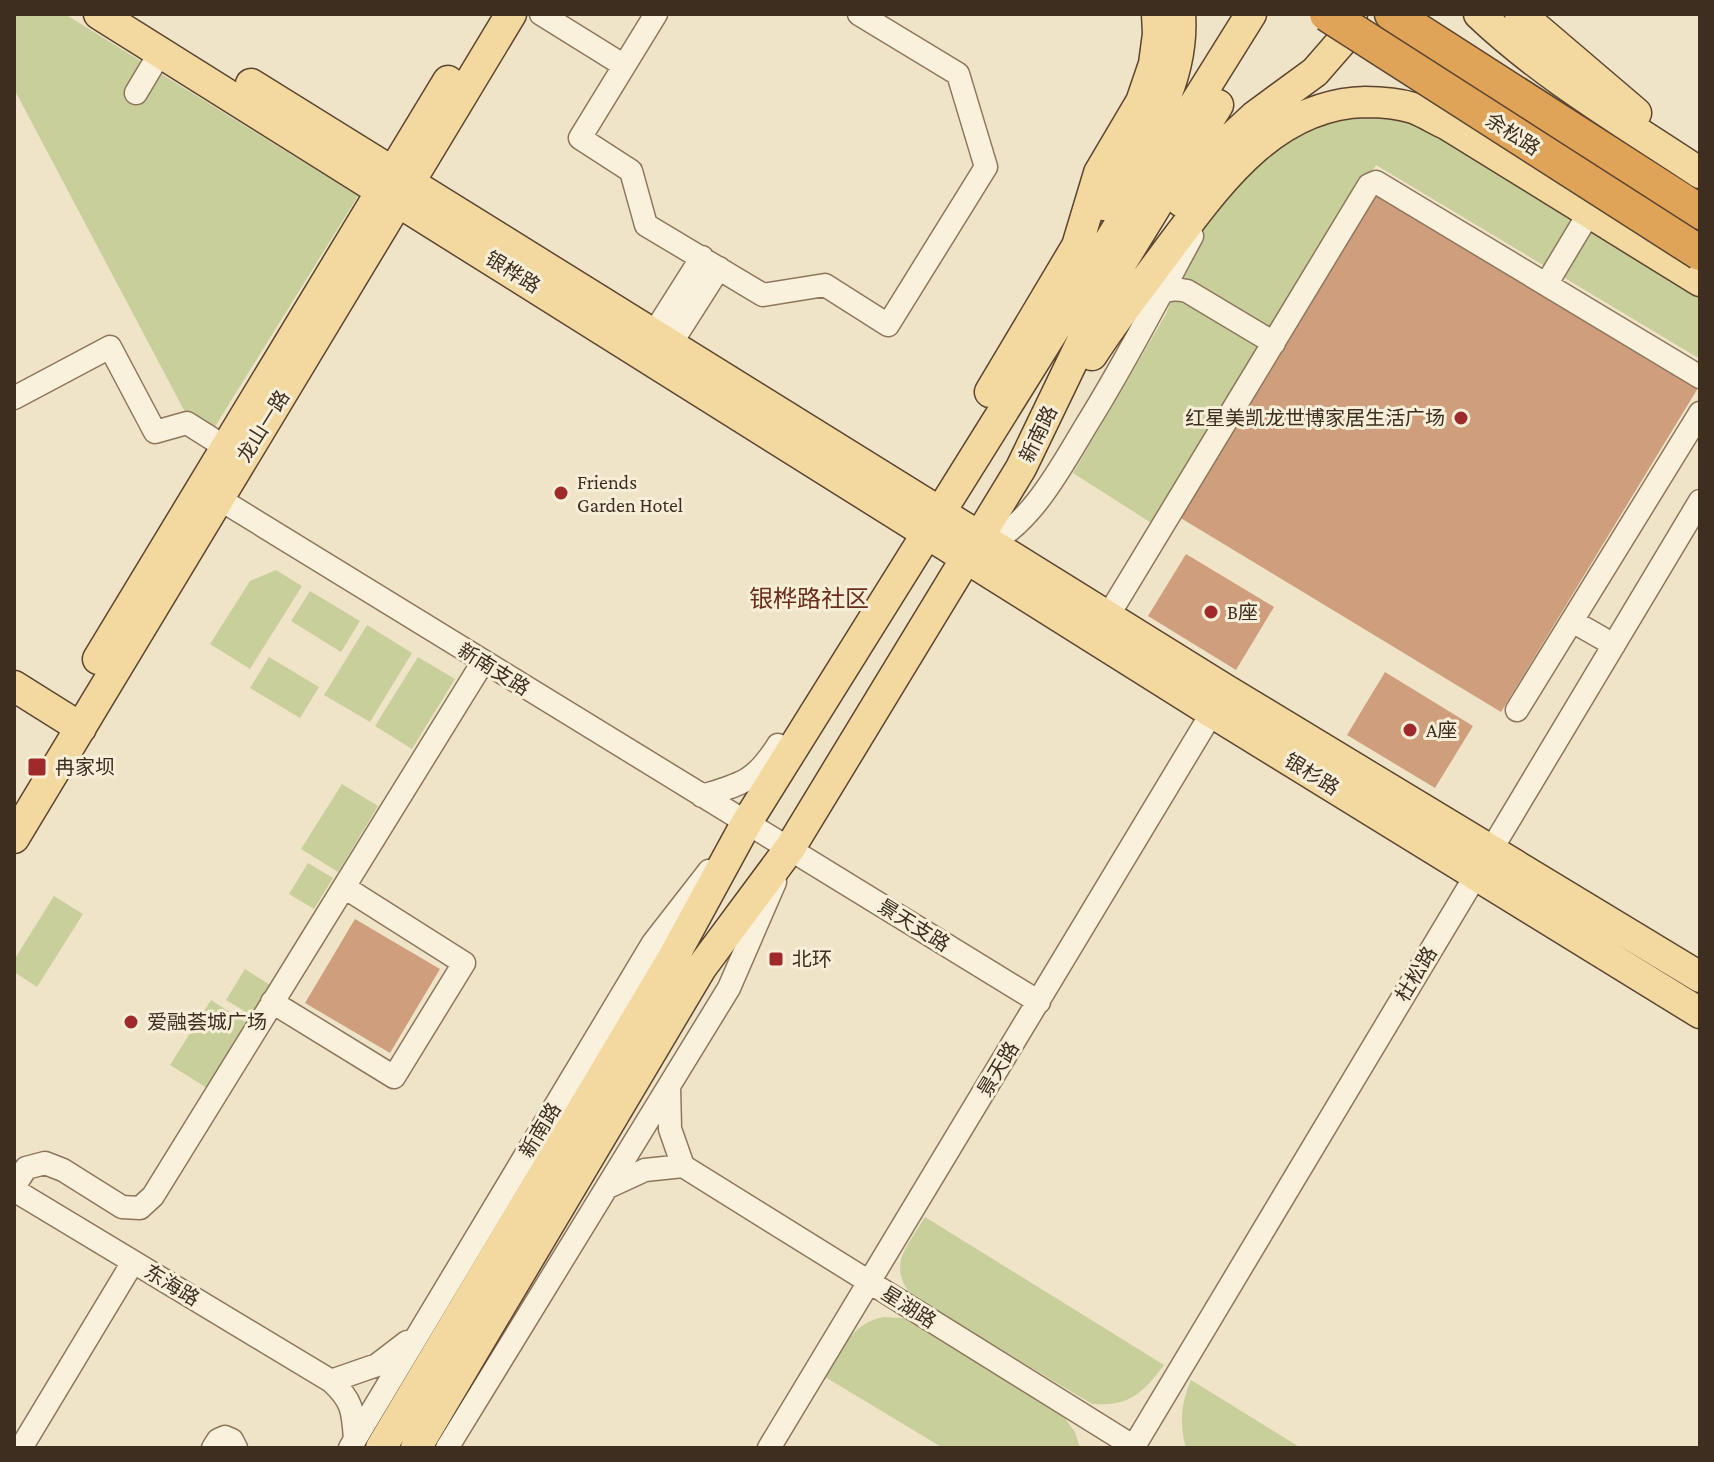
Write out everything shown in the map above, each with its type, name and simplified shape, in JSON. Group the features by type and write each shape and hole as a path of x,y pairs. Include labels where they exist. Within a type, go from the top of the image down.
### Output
{"highway":[{"name":"余松路","path":"1327,14 1700,253"},
{"name":"余松路","path":"1392,14 1700,212"}],"main road":[{"name":"银桦路","path":"99,14 397,186"},
{"name":"银桦路","path":"138,14 397,186 932,522"},
{"name":"龙山一路","path":"15,836 72,723 397,186 488,14"},
{"name":"龙山一路","path":"210,492 225,447 511,14"},
{"path":"1077,246 1099,173 1141,102 1154,64 1157,14"},
{"path":"932,522 962,436 1163,107 1178,60 1180,14"},
{"name":"新南路","path":"362,1445 517,1218 674,956 747,822 1251,14"},
{"name":"新南路","path":"416,1448 701,968 790,848 980,545 1021,468 1115,273 1274,14"},
{"path":"1021,468 1103,338 1174,213 1200,176 1226,143 1255,116 1315,72 1342,41 1352,14"},
{"path":"1479,14 1582,95 1700,172"},
{"path":"1520,14 1596,76 1700,172"},
{"path":"1103,338 1219,185 1247,154 1274,132 1311,112 1349,103 1383,102 1413,108 1446,124 1700,281"},
{"name":"银杉路","path":"932,522 1108,616 1219,701"},
{"name":"银杉路","path":"980,545 1219,701 1483,864 1700,1013"},
{"path":"14,686 72,723"},
{"name":"龙山一路","path":"14,798 72,723"},
{"name":"银杉路","path":"1483,864 1700,977"}],"street":[{"path":"541,14 623,65"},
{"path":"656,14 580,138 631,171 646,225 763,295 825,285 888,325 986,167 958,74 859,14"},
{"path":"136,93 161,51"},
{"path":"1108,616 1369,185 1376,182 1700,377"},
{"path":"980,545 1019,523 1041,500 1126,361 1219,185"},
{"path":"1547,283 1589,213"},
{"path":"656,348 710,262"},
{"path":"1103,338 1162,291 1174,288 1187,291 1274,343"},
{"path":"14,398 110,347 155,432 187,423 225,447"},
{"path":"1517,710 1700,413"},
{"name":"新南支路","path":"210,492 790,848"},
{"name":"杜松路","path":"1134,1447 1700,501"},
{"path":"1572,621 1614,645"},
{"path":"14,1189 26,1168 45,1163 63,1170 122,1207 140,1208 153,1196 483,662"},
{"path":"702,796 743,783 763,768 798,714 822,700"},
{"name":"景天路","path":"769,1448 1219,701"},
{"name":"新南路","path":"362,1445 419,1332 653,943 747,822"},
{"name":"景天支路","path":"790,848 1039,1002"},
{"name":"新南路","path":"459,1444 608,1187 729,988 790,848"},
{"path":"272,1002 394,1077 464,963 344,887"},
{"path":"608,1187 645,1170 683,1166 670,1129 669,1087"},
{"name":"星湖路","path":"683,1166 1134,1447"},
{"name":"东海路","path":"14,1189 331,1381"},
{"path":"24,1447 133,1262"},
{"path":"362,1445 347,1395 331,1381 377,1365 419,1332"},
{"path":"213,1448 218,1440 225,1437 232,1440 236,1448"}],"green space":[{"path":"14,14 65,14 358,196 203,446 14,89"},
{"path":"1352,112 1411,114 1700,293 1700,359 1376,165 1156,526 1073,473 1166,314 1187,258 1226,192 1285,136"},
{"path":"276,570 302,586 250,669 210,644 250,581"},
{"path":"310,591 360,621 341,652 291,621"},
{"path":"367,625 412,653 370,722 324,695"},
{"path":"269,657 319,687 300,718 250,688"},
{"path":"418,657 455,679 412,749 375,726"},
{"path":"342,784 378,806 338,872 301,849"},
{"path":"308,863 333,878 314,909 289,894"},
{"path":"54,896 83,914 37,987 14,972 14,960"},
{"path":"245,969 270,985 251,1015 226,1000"},
{"path":"211,1000 247,1023 207,1088 170,1065"},
{"path":"925,1217 1164,1365 1134,1396 1116,1403 1092,1404 912,1296 904,1285 900,1265"},
{"path":"884,1317 904,1318 1063,1416 1075,1432 1080,1448 943,1448 825,1377 855,1332 863,1325"},
{"path":"1191,1380 1301,1448 1186,1448 1182,1414"}],"building":[{"name":"红星美凯龙世博家居生活广场","path":"1375,193 1698,388 1501,712 1179,517"},
{"name":"B座","path":"1186,554 1274,607 1236,670 1148,616"},
{"name":"A座","path":"1385,672 1473,726 1435,788 1347,735"},
{"path":"355,919 440,969 390,1053 305,1003"}],"place":[{"name":"红星美凯龙世博家居生活广场","path":"1461,418"},
{"name":"Friends Garden Hotel","path":"561,493"},
{"name":"B座","path":"1211,612"},
{"name":"A座","path":"1410,730"},
{"name":"冉家坝","path":"37,767"},
{"name":"北环","path":"776,959"},
{"name":"爱融荟城广场","path":"131,1022"}],"district":[{"name":"银桦路社区","path":"809,599"}]}
